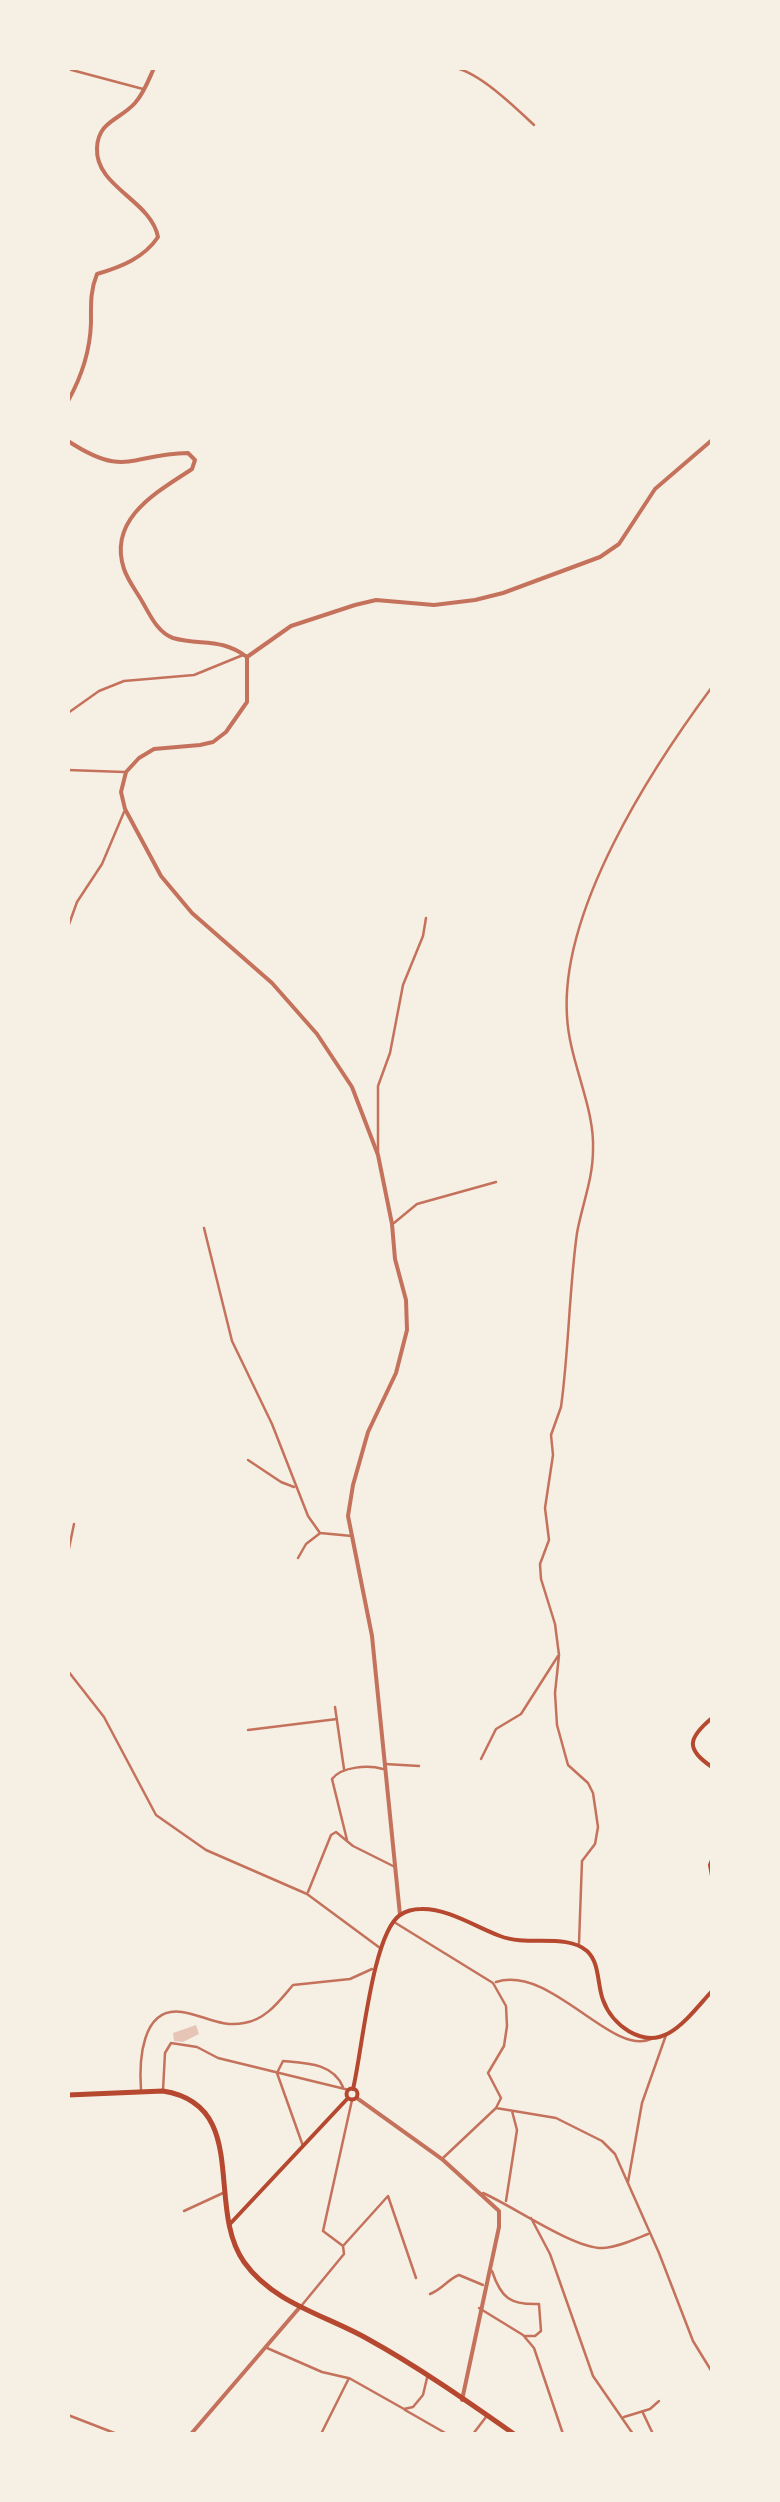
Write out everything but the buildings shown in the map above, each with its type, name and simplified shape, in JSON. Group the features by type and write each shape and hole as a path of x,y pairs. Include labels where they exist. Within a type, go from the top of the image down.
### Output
{"highway":[{"path":"68,2094 163,2091 191,2098 211,2119 218,2140 229,2225 241,2258 251,2272 276,2293 364,2337 514,2434"}],"main road":[{"path":"712,1718 692,1742 695,1753 712,1767"},
{"path":"712,1860 712,1876"},
{"path":"352,2098 348,2089 381,1948 400,1914 426,1909 515,1942 579,1944 594,1958 602,1998 617,2024 628,2032 652,2038 666,2035 712,1991"},
{"path":"229,2225 358,2093 348,2089"}],"street":[{"path":"68,401 88,353 89,304 98,274 122,267 158,237 144,212 105,174 98,160 97,144 104,126 135,104 154,68"},
{"path":"456,68 466,70 506,99 534,125"},
{"path":"68,69 144,89"},
{"path":"68,713 99,691 124,682 194,675 245,656 291,626 354,605 376,600 434,605 475,600 600,557 619,544 655,489 712,440"},
{"path":"68,441 114,463 173,453 188,453 195,460 192,469 132,515 122,555 124,570 162,631 173,638 224,645 245,656"},
{"path":"245,656 247,702 226,732 213,742 154,749 126,772 121,792 125,810 161,876 192,913 272,984 317,1034 352,1087 378,1156 392,1224 394,1260 406,1300 407,1330 396,1373 368,1432 348,1516 372,1636 400,1914"},
{"path":"579,1944 582,1861 595,1844 598,1827 593,1793 588,1783 568,1766 557,1725 559,1655 540,1564 549,1540 545,1508 553,1454 551,1435 561,1408 574,1258 594,1152 566,1010 574,954 599,872 656,765 712,687"},
{"path":"68,770 126,772"},
{"path":"68,927 125,810"},
{"path":"378,1156 378,1086 390,1053 403,985 423,936 426,918"},
{"path":"68,1050 68,1070"},
{"path":"392,1224 417,1204 496,1182"},
{"path":"204,1228 232,1341 272,1424 308,1516 320,1532 354,1537"},
{"path":"248,1460 280,1482 295,1487"},
{"path":"68,1553 74,1524"},
{"path":"298,1558 320,1532"},
{"path":"481,1760 496,1729 521,1714 559,1655"},
{"path":"68,1671 104,1717 156,1815 206,1850 307,1894 381,1948"},
{"path":"335,1706 344,1770"},
{"path":"248,1730 337,1719"},
{"path":"348,1841 332,1779 336,1773 383,1767 390,1762 419,1766"},
{"path":"307,1894 331,1834 336,1832 395,1868"},
{"path":"393,1921 493,1983 506,2006 504,2046 488,2072 501,2098 496,2108 442,2159"},
{"path":"141,2092 140,2062 149,2027 158,2017 183,2012 205,2020 249,2023 275,2005 293,1985 350,1979 376,1968"},
{"path":"493,1983 504,1979 557,1994 614,2032 635,2041 652,2038"},
{"path":"628,2184 642,2103 666,2035"},
{"path":"163,2091 166,2052 171,2043 348,2089"},
{"path":"303,2146 277,2073 284,2060 326,2067 348,2089"},
{"path":"191,2434 344,2254 343,2246 324,2231 352,2098 442,2159 499,2211 499,2228 462,2400"},
{"path":"496,2108 556,2118 602,2141 615,2154 692,2341 712,2372"},
{"path":"506,2203 516,2146 512,2112"},
{"path":"184,2211 224,2192"},
{"path":"483,2193 532,2218 542,2228 599,2248 649,2234"},
{"path":"343,2246 388,2196 416,2278"},
{"path":"532,2218 550,2254 593,2376 633,2434"},
{"path":"489,2268 505,2297 520,2305 539,2304 541,2331 523,2336"},
{"path":"430,2294 460,2274 484,2286"},
{"path":"479,2308 523,2336 534,2348 563,2434"},
{"path":"266,2347 322,2372 349,2378 447,2434"},
{"path":"404,2409 413,2407 423,2395 428,2377"},
{"path":"321,2434 349,2378"},
{"path":"623,2417 642,2412 659,2401"},
{"path":"642,2412 654,2434"},
{"path":"68,2415 117,2434"},
{"path":"473,2434 487,2416"}]}
